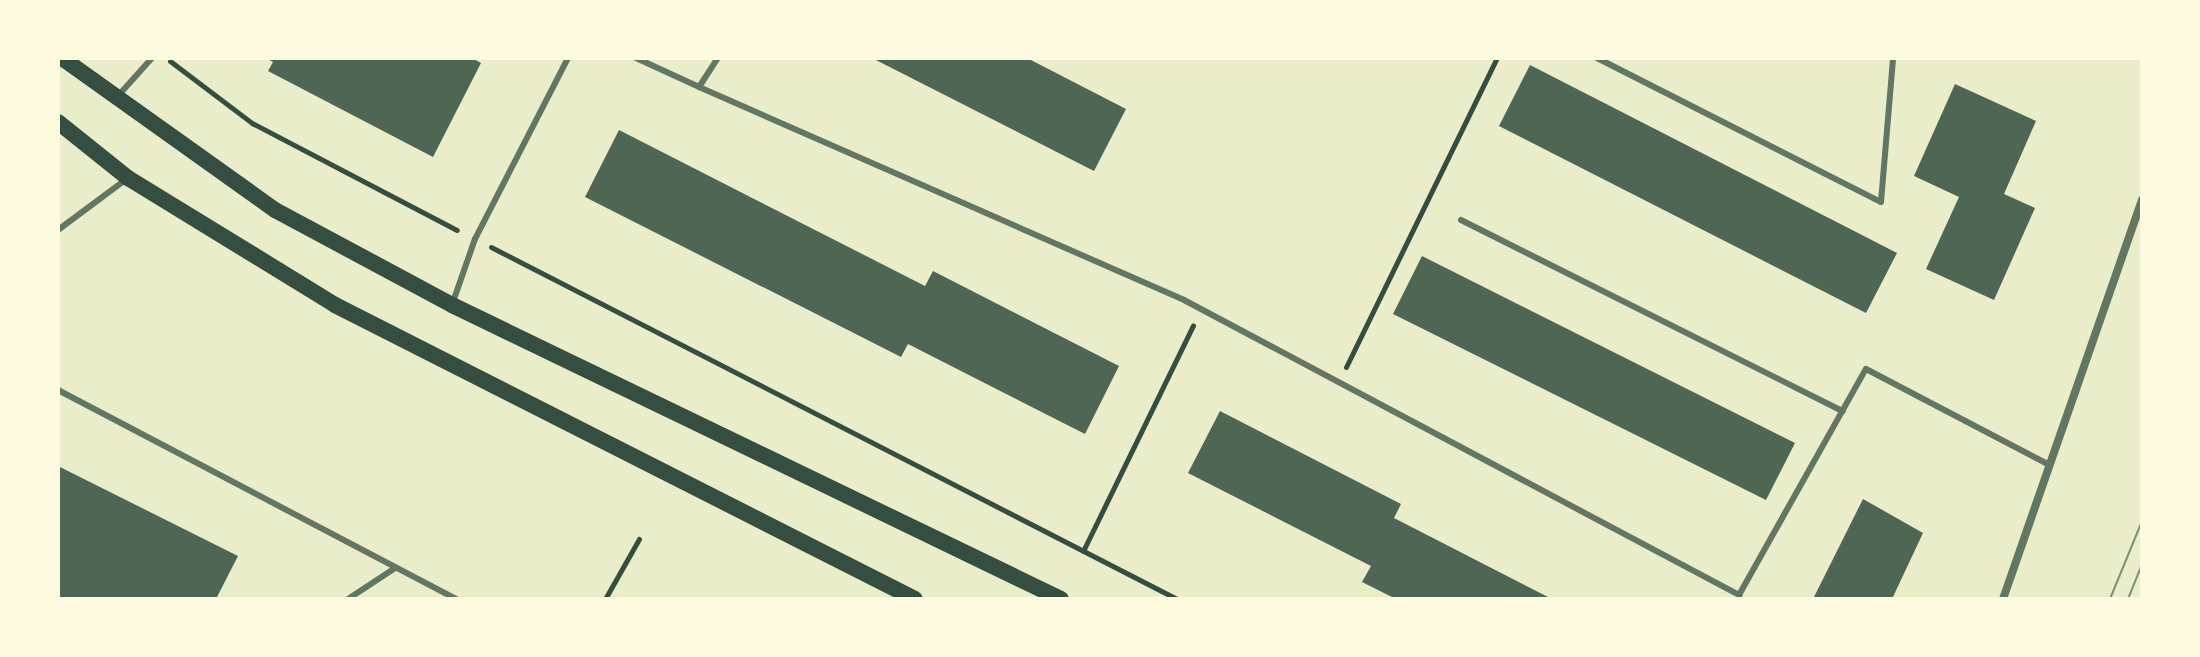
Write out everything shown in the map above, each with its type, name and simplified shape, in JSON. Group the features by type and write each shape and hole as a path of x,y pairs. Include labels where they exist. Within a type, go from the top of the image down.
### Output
{"main road":[{"path":"62,58 115,100 275,210 452,305 1061,599"},
{"path":"58,122 128,178 335,305 915,599"}],"street":[{"path":"2003,599 2142,199"}],"lane":[{"path":"115,100 152,58"},
{"path":"452,305 475,239 568,58"},
{"path":"636,58 1201,309 1739,595 1866,369 2048,464"},
{"path":"699,87 718,58"},
{"path":"1597,58 1881,202 1893,58"},
{"path":"58,230 128,178"},
{"path":"1461,220 1843,411"},
{"path":"58,390 456,599"},
{"path":"348,599 395,568"}],"path":[{"path":"166,58 252,123 1177,599"},
{"path":"1349,363 1497,58"},
{"path":"1083,551 1201,309"},
{"path":"605,599 639,539"}],"building":[{"path":"266,58 472,58 481,63 433,157 268,71 273,62"},
{"path":"872,58 1027,58 1126,109 1094,171"},
{"path":"1530,65 1897,253 1866,313 1499,126"},
{"path":"1955,84 2036,121 2004,194 2035,208 1994,300 1926,269 1959,197 1914,176"},
{"path":"619,130 925,286 933,271 1119,366 1085,434 908,344 901,357 585,197"},
{"path":"1422,256 1795,443 1766,500 1393,314"},
{"path":"1220,411 1401,504 1394,518 1552,599 1396,599 1362,582 1371,566 1188,473"},
{"path":"58,466 238,556 216,599 58,599"},
{"path":"1863,499 1923,533 1892,599 1813,599"}],"tram line":[{"path":"2110,599 2142,521"},
{"path":"2128,599 2142,565"}]}
